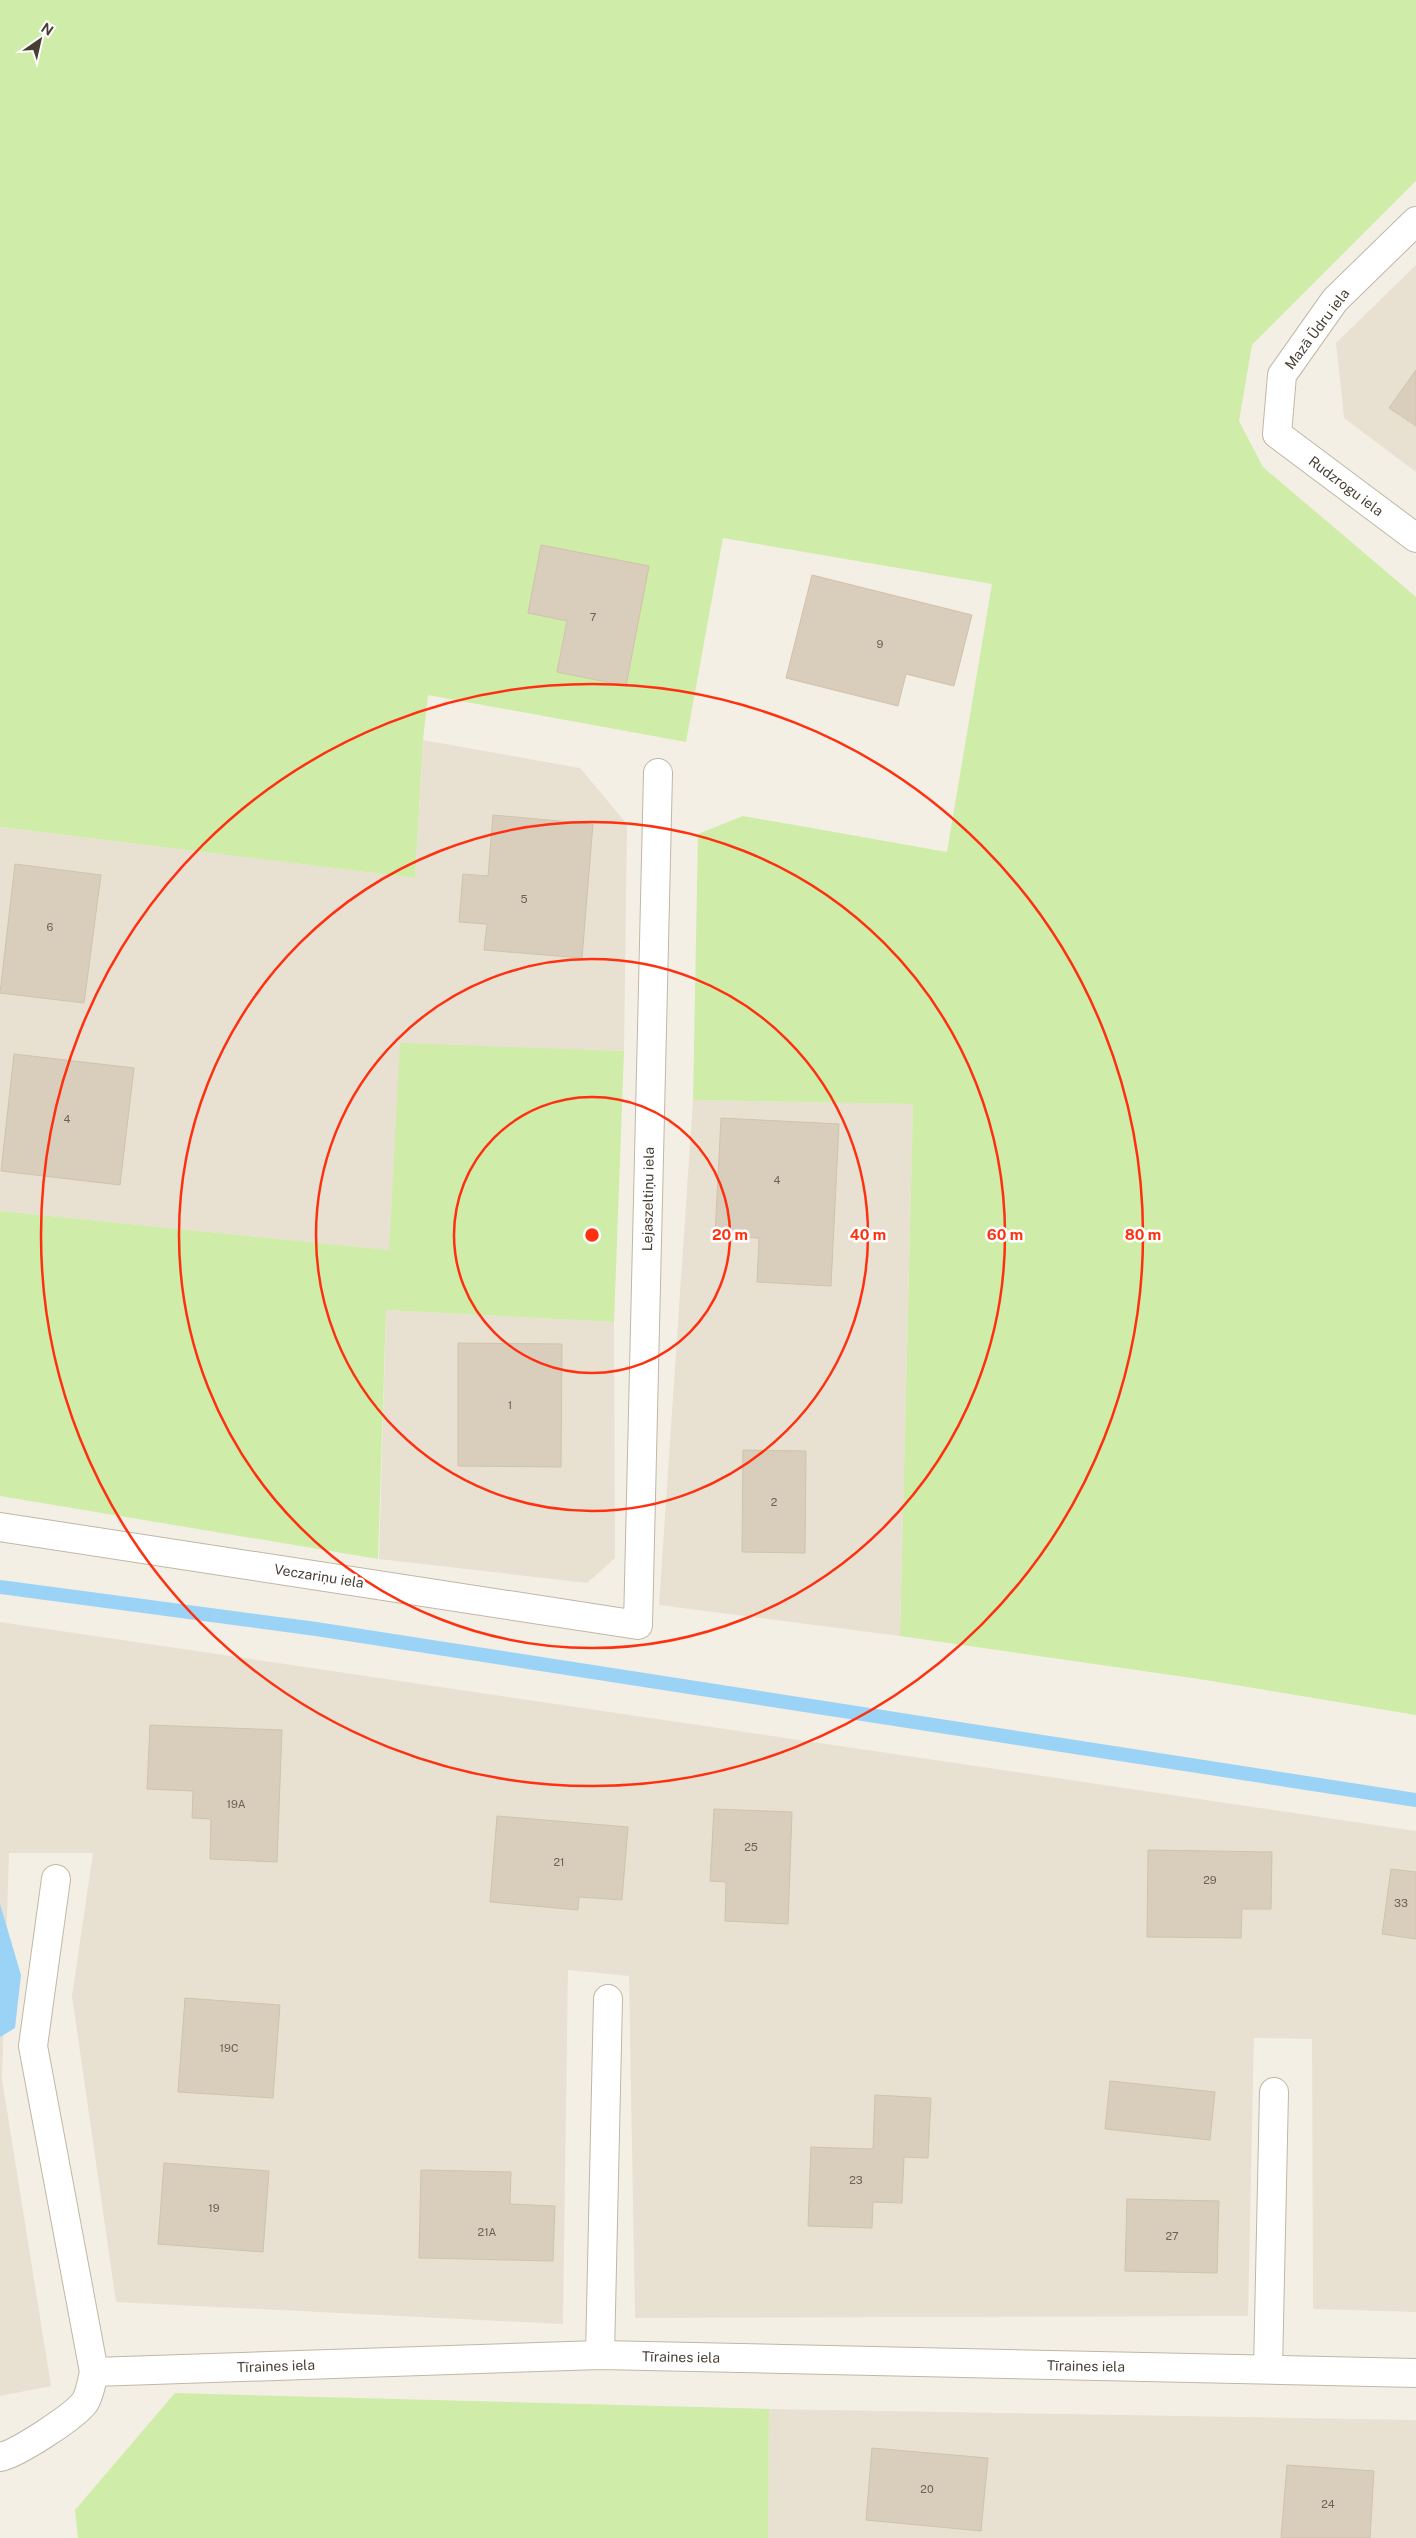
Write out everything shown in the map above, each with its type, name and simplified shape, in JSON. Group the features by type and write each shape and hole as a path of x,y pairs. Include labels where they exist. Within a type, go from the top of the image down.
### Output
{"street":[{"name":"Mazā Ūdru iela","path":"1277,434 1282,375 1335,300 1416,221"},
{"name":"Rudzrogu iela","path":"1277,434 1416,538"},
{"name":"Lejaszeltiņu iela","path":"638,1624 658,773"},
{"name":"Veczariņu iela","path":"0,1527 638,1624"},
{"path":"0,2457 10,2455 42,2436 85,2402 94,2372 33,2046 56,1880"},
{"path":"600,2356 608,1999"},
{"path":"1268,2369 1274,2092"},
{"name":"Tīraines iela","path":"94,2372 600,2356 1416,2373"}],"shaded area":[{"path":"1416,265 1416,472 1344,418 1336,343"},
{"path":"423,740 580,768 627,824 624,1051 401,1044 389,1250 0,1211 0,827 415,878"},
{"path":"693,1100 913,1104 900,1636 659,1605"},
{"path":"386,1310 614,1322 615,1558 587,1583 379,1559"},
{"path":"0,1622 1416,1831 1416,2312 1313,2309 1312,2039 1254,2038 1248,2316 635,2318 629,1976 568,1970 563,2324 116,2302 72,1996 93,1853 9,1853 2,2079 51,2386 0,2396"},
{"path":"769,2409 1416,2420 1416,2538 768,2538"}],"green space":[{"path":"0,0 1416,0 1416,181 1252,345 1239,421 1263,467 1416,597 1416,1715 1199,1679 900,1636 913,1104 693,1100 698,834 743,816 947,852 992,584 723,538 686,742 428,695 423,740 415,878 0,827"},
{"path":"400,1043 624,1051 614,1322 386,1310 378,1559 0,1496 0,1211 389,1250"},
{"path":"175,2393 769,2409 768,2538 78,2538 75,2510"}],"water":[{"path":"0,1904 21,1975 15,2028 0,2037"}],"building":[{"path":"1416,370 1416,426 1389,408"},
{"path":"541,545 649,566 626,686 557,672 567,621 528,613"},
{"path":"812,575 972,615 954,686 906,674 898,706 786,678"},
{"path":"493,815 593,824 582,958 484,950 487,924 459,922 463,874 488,876"},
{"path":"15,864 101,875 84,1003 0,993"},
{"path":"14,1054 134,1068 120,1185 1,1171"},
{"path":"721,1118 839,1124 831,1286 757,1282 759,1238 715,1236"},
{"path":"458,1343 562,1344 561,1467 458,1466"},
{"path":"743,1450 806,1451 805,1553 742,1552"},
{"path":"150,1725 282,1730 277,1862 210,1859 211,1819 192,1818 193,1791 147,1789"},
{"path":"714,1809 792,1812 788,1924 725,1921 726,1882 710,1881"},
{"path":"497,1816 628,1827 622,1900 579,1897 578,1910 490,1902"},
{"path":"1148,1850 1272,1852 1271,1909 1242,1909 1241,1938 1147,1937"},
{"path":"1391,1869 1416,1872 1416,1939 1382,1934"},
{"path":"185,1998 280,2005 273,2098 178,2092"},
{"path":"1110,2081 1215,2092 1210,2140 1105,2129"},
{"path":"875,2095 931,2098 928,2158 904,2157 902,2203 873,2202 872,2228 808,2226 811,2147 873,2149"},
{"path":"164,2163 269,2171 263,2252 158,2244"},
{"path":"421,2170 511,2172 510,2204 555,2206 553,2261 419,2258"},
{"path":"1127,2199 1219,2201 1217,2273 1125,2271"},
{"path":"872,2448 988,2458 981,2531 866,2520"},
{"path":"1287,2465 1374,2471 1370,2538 1281,2538"}],"waterway":[{"path":"0,1587 316,1629 1416,1800"}]}
